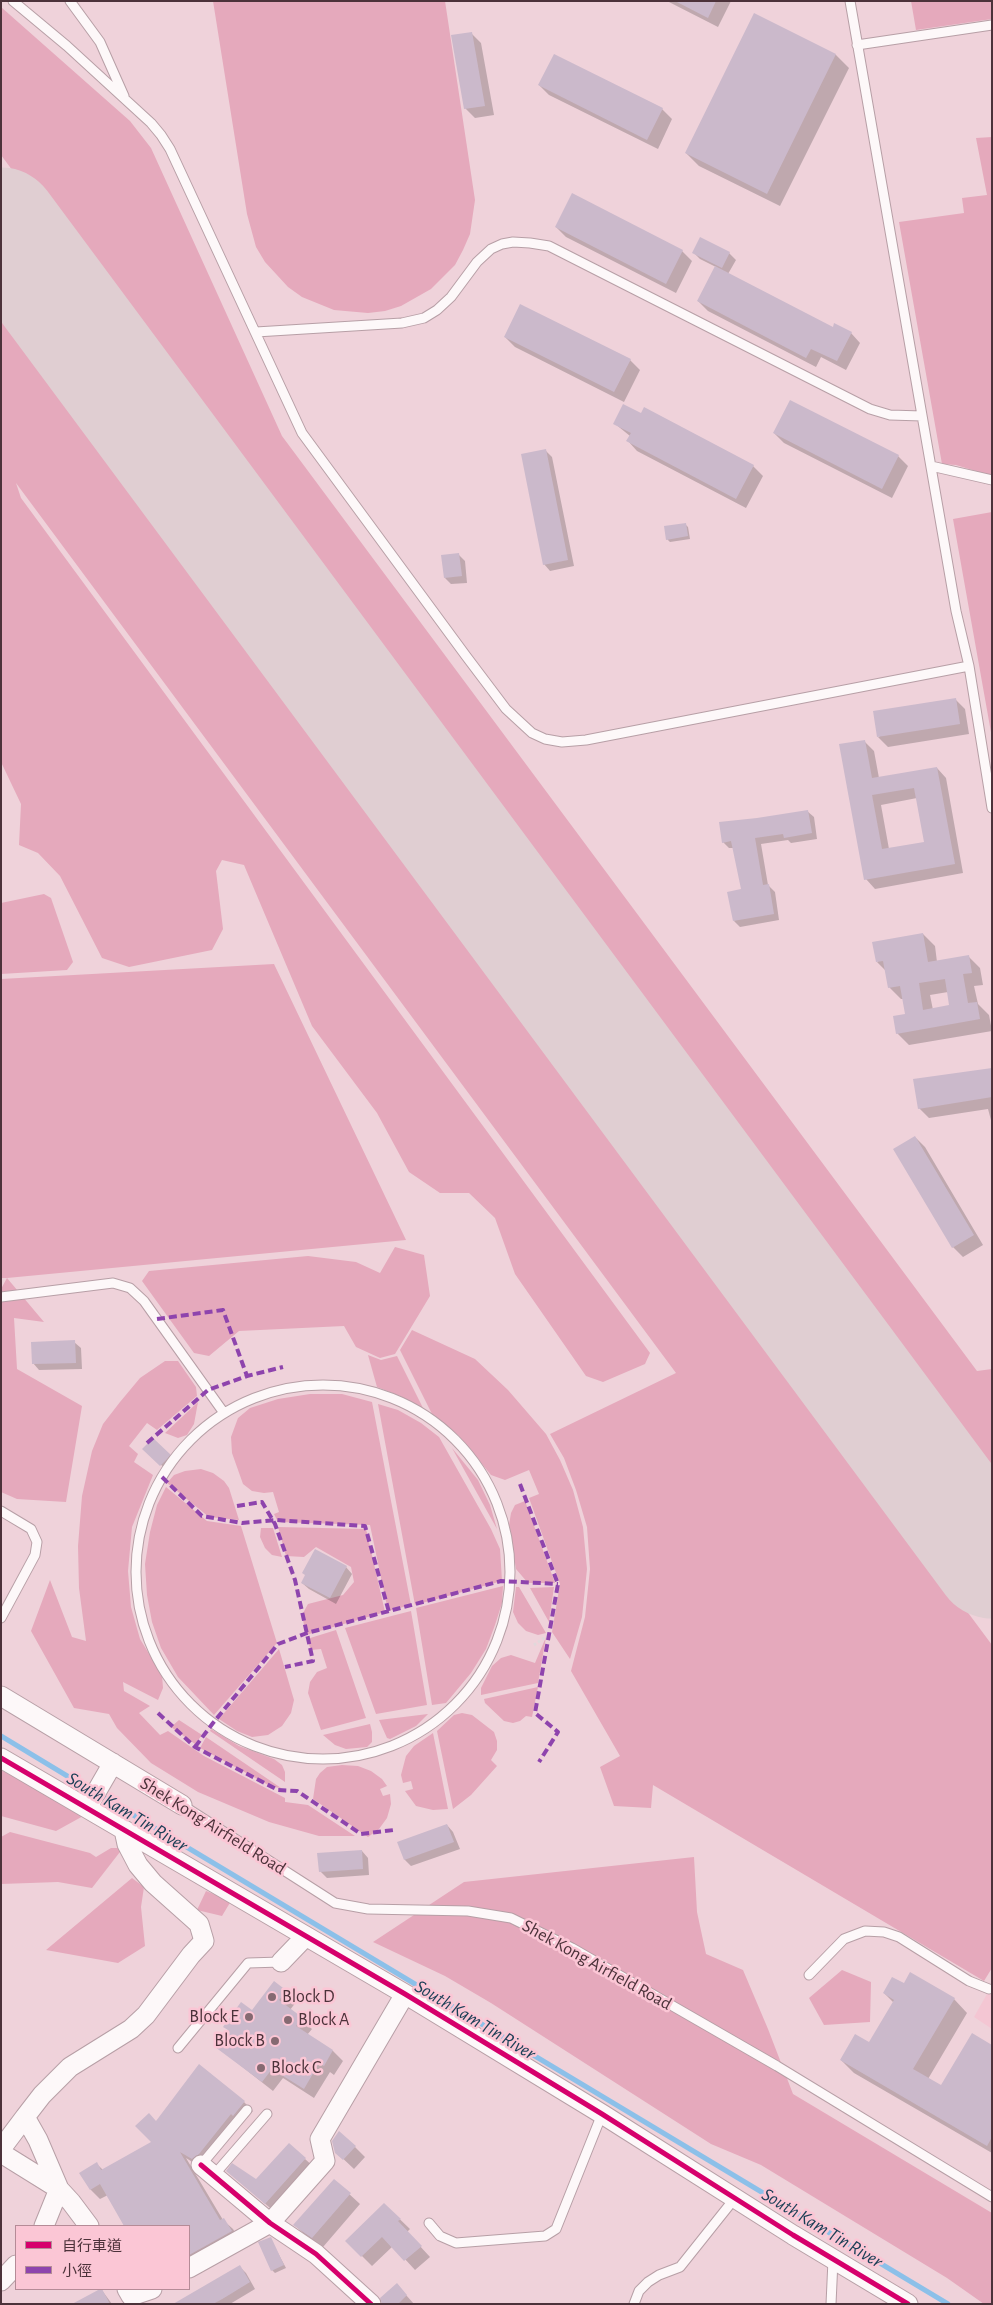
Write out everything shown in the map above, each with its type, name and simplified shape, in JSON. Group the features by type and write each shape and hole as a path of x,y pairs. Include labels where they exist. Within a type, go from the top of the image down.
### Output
{"street":[{"name":"Shek Kong Airfield Road","path":"1,1696 182,1805"},
{"path":"1,1758 305,1938 405,1994 908,2304"},
{"path":"87,1808 113,1763"},
{"path":"1,2148 42,2095 70,2067 131,2029 146,2015 191,1955 204,1941 199,1924 153,1883 138,1865 127,1844 124,1830"},
{"path":"281,1962 305,1938"},
{"path":"190,2267 270,2224 325,2161 320,2140 405,1994"},
{"path":"25,2116 38,2140 59,2189 44,2225"},
{"path":"1,2153 59,2189 88,2225"},
{"path":"208,2170 270,2224 316,2254 371,2304"},
{"path":"1,2281 15,2266"},
{"path":"131,2296 149,2290"}],"lane":[{"path":"13,1 151,123 170,149 256,332 278,386 302,433 500,701 517,721 538,736 562,742 586,740 969,666"},
{"path":"70,1 100,42 126,101"},
{"path":"850,1 956,611 969,666 992,808"},
{"path":"857,45 992,25"},
{"path":"256,332 402,323 424,318 437,310 451,297 477,262 491,249 513,242 530,243 549,246 870,409 890,415 922,416"},
{"path":"931,466 992,480"},
{"path":"1,1297 113,1283 130,1288 144,1301 224,1413"},
{"path":"317,1386 355,1388 398,1402 418,1412 454,1439 482,1474 493,1494 507,1538 510,1582 504,1620 495,1648 472,1687 441,1719 422,1732 402,1742 359,1756 337,1759 292,1757 248,1743 212,1723 192,1706 164,1670 153,1650 139,1607 136,1562 138,1540 151,1497 166,1471 189,1441 224,1413 251,1400 287,1389 317,1386"},
{"path":"1,1511 30,1529 37,1542 35,1555 1,1618"},
{"name":"Shek Kong Airfield Road","path":"182,1805 335,1903 368,1909 468,1911 511,1918 572,1948 777,2066 992,2198"},
{"path":"809,1974 844,1939 865,1931 884,1932 899,1937 969,1981 989,1989"},
{"path":"178,2048 248,1963 281,1962"},
{"path":"208,2170 247,2110"},
{"path":"208,2170 267,2114"},
{"path":"429,2222 440,2236 456,2243 545,2236 556,2229 602,2114"},
{"path":"634,2304 639,2290 648,2282 659,2275 680,2267 735,2198"},
{"path":"831,2304 833,2259"}],"path":[{"path":"534,1645 550,1634"}],"shaded area":[{"path":"213,1 445,1 475,200 470,234 463,250 455,265 431,289 401,306 385,311 368,313 334,310 302,297 288,287 265,262 256,247 247,214"},
{"path":"911,1 992,1 992,19 916,30"},
{"path":"1,7 130,121 151,148 282,436 977,1371 992,1369 992,1492 1,155"},
{"path":"992,137 992,476 956,465 942,464 899,222 964,213 962,198 987,195 976,138"},
{"path":"1,309 992,1645 992,1968 984,1981 653,1785 651,1808 614,1806 600,1767 620,1756 571,1671 585,1617 590,1569 587,1527 564,1458 550,1434 676,1373 16,483 21,498 650,1353 645,1364 603,1382 586,1376 515,1274 495,1218 469,1193 440,1193 409,1172 377,1113 312,1026 244,865 222,860 216,871 223,929 212,950 129,967 102,958 60,876 38,853 19,845 21,804 1,762"},
{"path":"992,512 992,738 953,519"},
{"path":"44,894 51,898 73,962 67,970 1,974 1,903"},
{"path":"274,964 406,1240 1,1278 1,979"},
{"path":"395,1247 424,1255 430,1296 395,1354 380,1358 356,1347 344,1326 239,1331 209,1356 194,1353 142,1281 149,1271 308,1256 356,1262 380,1273"},
{"path":"7,1278 44,1322 14,1318 17,1369 82,1406 66,1502 17,1499 1,1492 1,1289"},
{"path":"412,1330 475,1359 508,1390 546,1434 560,1460 573,1490 583,1527 587,1569 582,1617 570,1659 552,1632 560,1584 529,1498 539,1494 529,1470 505,1480 491,1475 458,1435 433,1416 400,1350"},
{"path":"368,1355 381,1360 397,1356 423,1408 377,1387"},
{"path":"165,1361 178,1361 196,1387 197,1396 157,1430 147,1423 129,1446 138,1454 134,1462 153,1475 132,1527 128,1571 131,1607 140,1639 162,1675 163,1688 158,1700 123,1682 124,1691 150,1706 139,1713 160,1735 168,1731 204,1756 285,1798 285,1802 308,1805 355,1836 319,1836 269,1822 198,1792 151,1763 117,1728 109,1714 74,1708 31,1631 50,1580 72,1637 86,1641 79,1588 78,1546 82,1496 92,1451 103,1424 120,1402 140,1378"},
{"path":"310,1394 342,1394 372,1402 411,1605 388,1611 370,1525 278,1522 274,1514 279,1512 273,1492 252,1491 243,1484 232,1453 231,1437 238,1418 250,1408 278,1399"},
{"path":"198,1402 194,1424 187,1435 178,1438 165,1433"},
{"path":"378,1404 398,1410 421,1423 439,1437 491,1529 500,1549 502,1581 415,1605"},
{"path":"452,1448 478,1480 490,1505 497,1529"},
{"path":"201,1469 213,1473 224,1481 229,1488 239,1520 209,1517 167,1483 174,1475 185,1471"},
{"path":"166,1487 207,1521 241,1526 277,1643 214,1715 178,1677 161,1648 152,1622 147,1595 145,1564 157,1505"},
{"path":"525,1501 555,1583 528,1583 516,1569 509,1525 511,1513 515,1505"},
{"path":"278,1527 366,1529 385,1612 306,1635 302,1615 308,1604 343,1595 354,1582 351,1567 316,1547 304,1557 286,1556"},
{"path":"261,1528 273,1528 282,1557 272,1555 265,1548 260,1537"},
{"path":"503,1586 502,1603 486,1649 471,1673 446,1703 432,1705 416,1608"},
{"path":"516,1587 519,1587 546,1633 538,1635 526,1631 518,1623 513,1612"},
{"path":"554,1587 549,1622 530,1588"},
{"path":"411,1611 427,1705 376,1714 345,1628"},
{"path":"336,1630 366,1718 321,1730 308,1693 310,1682 317,1672 327,1668 321,1649 311,1650 307,1639"},
{"path":"546,1637 538,1683 481,1695 481,1688 492,1666 501,1658 511,1655 535,1663"},
{"path":"279,1649 294,1700 291,1713 282,1726 268,1735 252,1737 237,1731 219,1719"},
{"path":"538,1687 532,1717 526,1716 520,1721 513,1723 504,1721 485,1703 484,1699"},
{"path":"462,1713 472,1715 494,1732 497,1750 491,1760 497,1766 471,1795 453,1809 437,1731 454,1715"},
{"path":"428,1714 416,1726 390,1739 387,1738 379,1720"},
{"path":"179,1720 202,1735 195,1744 171,1727"},
{"path":"370,1724 372,1742 367,1747 346,1749 335,1745 323,1735"},
{"path":"211,1729 239,1746 274,1759 282,1765 285,1772 285,1782 210,1731"},
{"path":"433,1733 448,1809 433,1810 416,1806 405,1791 413,1789 411,1781 403,1783 401,1775 406,1756 414,1746"},
{"path":"206,1737 281,1788 272,1787 200,1748"},
{"path":"342,1765 358,1766 371,1771 382,1779 387,1786 380,1789 383,1796 390,1794 391,1804 387,1818 379,1829 368,1837 313,1799 316,1779 320,1773 327,1767"},
{"path":"1,1770 85,1815 56,1831 1,1816"},
{"path":"10,1832 90,1853 96,1857 111,1848 123,1848 92,1888 58,1882 1,1884 1,1837"},
{"path":"694,1857 697,1912 706,1954 743,1970 793,2094 992,2213 992,2304 984,2304 947,2278 761,2165 711,2144 491,2003 445,1976 373,1942 464,1882"},
{"path":"132,1878 144,1887 141,1907 145,1946 118,1963 46,1950"},
{"path":"206,1891 231,1901 222,1916 197,1910"},
{"path":"842,1970 871,1982 870,2022 824,2025 809,1998"},
{"path":"992,1985 992,2029 974,2017"}],"building":[{"path":"675,1 716,1 708,18"},
{"path":"754,13 836,54 767,194 685,153"},
{"path":"472,32 485,106 464,109 451,35"},
{"path":"554,54 663,108 647,140 538,85"},
{"path":"572,193 683,250 666,284 555,227"},
{"path":"700,237 730,252 722,268 692,253"},
{"path":"715,266 833,327 834,323 852,332 837,361 811,349 806,358 697,301"},
{"path":"520,304 631,359 614,392 504,337"},
{"path":"790,400 899,455 882,489 773,433"},
{"path":"623,404 641,413 644,407 754,465 736,499 626,441 631,433 613,424"},
{"path":"546,449 568,560 543,565 521,454"},
{"path":"686,523 688,536 666,540 664,526"},
{"path":"459,553 462,576 444,578 441,555"},
{"path":"956,698 960,724 877,737 873,711"},
{"path":"865,740 872,778 937,767 955,864 864,880 839,744","holes":["914,788 924,842 882,849 872,795"]},
{"path":"808,810 812,833 784,838 783,834 755,838 763,885 769,884 774,914 733,921 727,892 741,889 731,841 722,843 719,822"},
{"path":"923,933 928,962 969,955 972,973 963,974 968,1003 977,1002 980,1019 896,1034 893,1016 905,1014 900,986 888,988 883,961 876,962 872,942","holes":["945,979 949,1005 923,1010 919,983"]},
{"path":"992,1068 992,1097 918,1109 913,1079"},
{"path":"915,1136 974,1235 952,1248 893,1149"},
{"path":"75,1340 76,1363 32,1364 31,1342"},
{"path":"153,1438 171,1455 160,1466 142,1449"},
{"path":"315,1549 347,1566 330,1598 301,1583 305,1575 302,1573"},
{"path":"447,1824 454,1842 404,1860 397,1842"},
{"path":"362,1850 363,1869 319,1872 317,1853"},
{"path":"910,1972 955,1998 913,2069 941,2085 972,2033 992,2045 992,2137 987,2146 840,2060 855,2034 869,2042 894,2000 883,1993 892,1977 904,1983"},
{"path":"274,1981 287,1991 279,2000 303,2018 296,2026 333,2050 324,2066 319,2063 304,2089 272,2069 262,2082 215,2047 228,2030 223,2027 241,2002 252,2010"},
{"path":"199,2064 245,2101 233,2116 231,2114 199,2154 192,2159 180,2152 220,2220 224,2218 232,2231 190,2254 190,2225 123,2225 100,2184 90,2190 79,2173 97,2162 101,2170 151,2142 135,2126 149,2113 156,2121"},
{"path":"339,2131 356,2146 343,2160 335,2153 332,2141"},
{"path":"289,2143 306,2158 265,2204 226,2171 232,2163 256,2179"},
{"path":"334,2179 351,2193 312,2238 293,2225"},
{"path":"384,2203 401,2219 398,2221 422,2246 404,2261 382,2237 361,2257 345,2241"},
{"path":"271,2237 284,2265 271,2271 258,2242"},
{"path":"240,2265 250,2282 224,2298 213,2304 173,2304"},
{"path":"397,2283 407,2295 398,2304 382,2304 380,2298"},
{"path":"98,2290 103,2290 110,2304 72,2304"}],"waterway":[{"name":"South Kam Tin River","path":"1,1736 92,1791"},
{"name":"South Kam Tin River","path":"100,1795 948,2304"}],"runway":[{"path":"1,225 992,1561"}],"marked path":[{"path":"157,1319 223,1310 247,1376"},
{"path":"147,1443 208,1390 247,1376 283,1367"},
{"path":"162,1477 202,1516 242,1523 276,1520 365,1526 389,1612"},
{"path":"520,1484 558,1584 535,1713 558,1732 539,1762"},
{"path":"237,1506 262,1502 275,1524 295,1580 313,1661 285,1667"},
{"path":"195,1747 278,1644 307,1633 501,1581 558,1584"},
{"path":"158,1713 195,1747 278,1790 297,1791 361,1834 394,1830"}],"cycle path":[{"path":"1,1758 405,1994 602,2114 793,2235 908,2304"},
{"path":"201,2165 270,2223 316,2254 371,2304"}],"place":[{"name":"Block D","path":"272,1997"},
{"name":"Block E","path":"249,2017"},
{"name":"Block A","path":"288,2020"},
{"name":"Block B","path":"275,2041"},
{"name":"Block C","path":"261,2068"}]}
